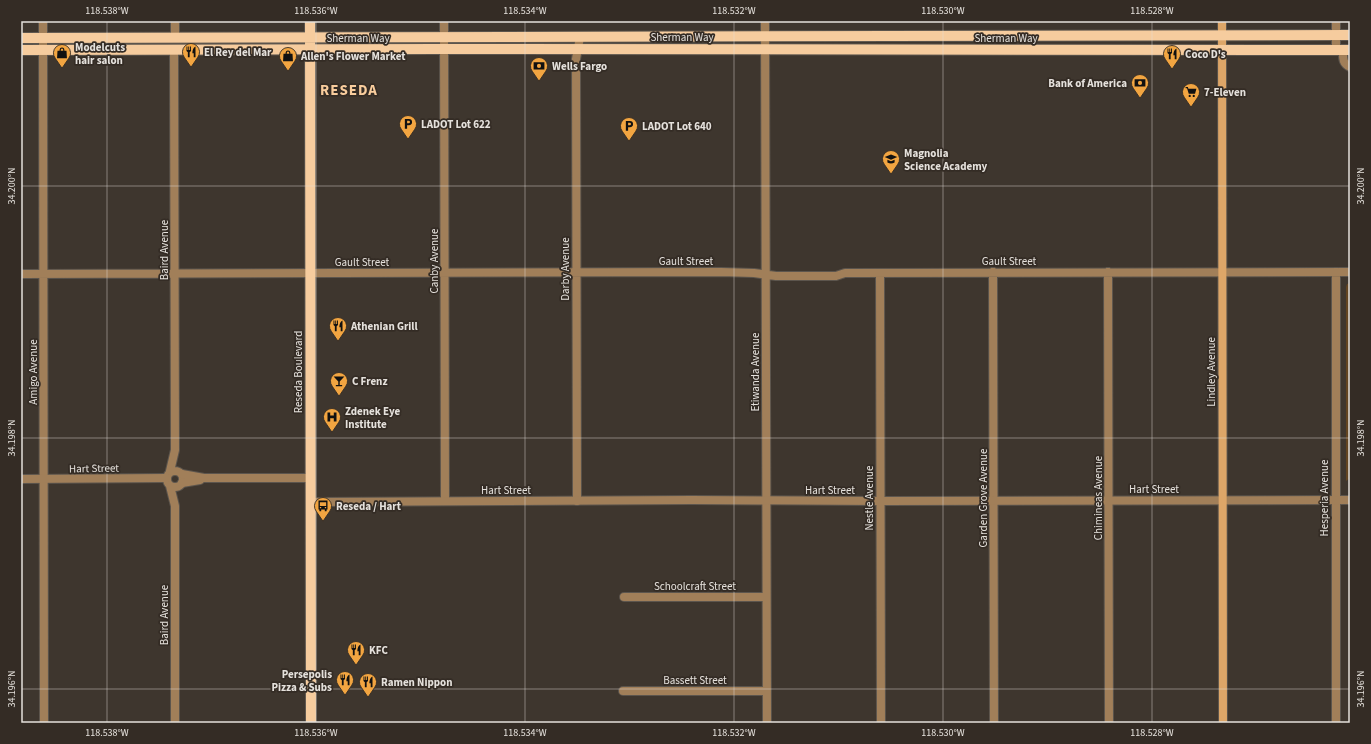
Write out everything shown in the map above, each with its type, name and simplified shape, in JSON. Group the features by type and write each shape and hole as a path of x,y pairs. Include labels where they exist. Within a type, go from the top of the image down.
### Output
{"main road":[{"name":"Reseda Boulevard","path":"310,21 311,723"},
{"name":"Lindley Avenue","path":"1222,21 1223,723"},
{"name":"Sherman Way","path":"21,38 1350,35"},
{"path":"174,50 175,38"},
{"name":"Sherman Way","path":"21,50 1343,50"}],"street":[{"name":"Amigo Avenue","path":"43,21 44,723"},
{"path":"175,21 175,38"},
{"name":"Canby Avenue","path":"444,21 445,501"},
{"name":"Etiwanda Avenue","path":"765,21 767,723"},
{"path":"1336,21 1336,35 1343,50 1343,61 1345,65 1350,67"},
{"name":"Darby Avenue","path":"577,501 576,59 580,37"},
{"name":"Baird Avenue","path":"174,50 175,450 169,478 175,506 175,723"},
{"name":"Gault Street","path":"21,274 576,272 754,273 776,276 836,276 844,273 1350,272"},
{"name":"Garden Grove Avenue","path":"993,272 994,723"},
{"name":"Chimineas Avenue","path":"1108,272 1109,723"},
{"name":"Hesperia Avenue","path":"1336,272 1336,723"},
{"name":"Nestle Avenue","path":"880,273 881,723"},
{"name":"Baird Avenue","path":"175,450 181,473"},
{"path":"204,478 175,487 169,478 175,470 181,473 204,478 310,478"},
{"path":"181,473 183,479 181,484"},
{"name":"Hart Street","path":"21,479 169,478"},
{"name":"Baird Avenue","path":"175,506 181,484"},
{"name":"Hart Street","path":"310,502 1350,500"},
{"name":"Schoolcraft Street","path":"624,597 766,597"},
{"name":"Bassett Street","path":"623,691 767,690"}],"shaded area":[{"path":"1350,283 1350,478 1346,481 1346,287 1347,284"}],"place":[{"name":"El Rey del Mar","path":"191,67"},
{"name":"Modelcuts hair salon","path":"62,68"},
{"name":"Coco D's","path":"1172,69"},
{"name":"Allen's Flower Market","path":"288,71"},
{"name":"Wells Fargo","path":"539,81"},
{"name":"Bank of America","path":"1140,98"},
{"name":"7-Eleven","path":"1191,107"},
{"name":"LADOT Lot 622","path":"408,139"},
{"name":"LADOT Lot 640","path":"629,141"},
{"name":"Magnolia Science Academy","path":"891,174"},
{"name":"Athenian Grill","path":"338,341"},
{"name":"C Frenz","path":"339,396"},
{"name":"Zdenek Eye Institute","path":"332,432"},
{"name":"Reseda / Hart","path":"323,521"},
{"name":"KFC","path":"356,665"},
{"name":"Persepolis Pizza & Subs","path":"345,695"},
{"name":"Ramen Nippon","path":"368,697"}],"district":[{"name":"RESEDA","path":"349,90"}]}
